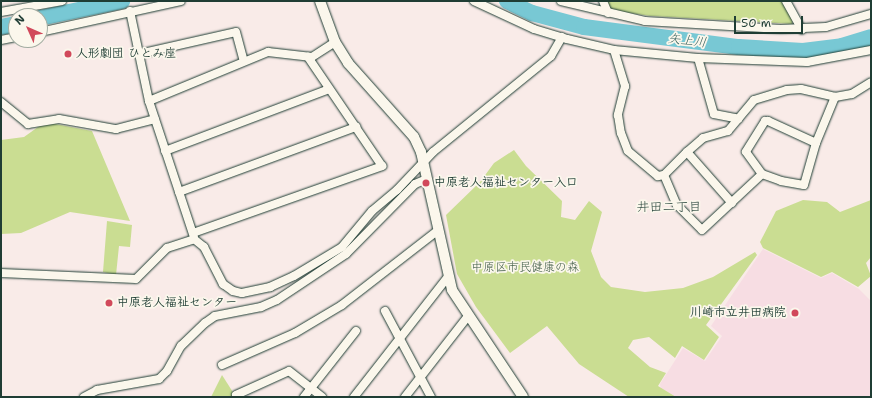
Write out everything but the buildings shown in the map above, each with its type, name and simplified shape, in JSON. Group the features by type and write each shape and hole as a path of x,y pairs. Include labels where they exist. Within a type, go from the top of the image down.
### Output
{"street":[{"path":"1,12 30,4 62,1"},
{"path":"48,30 181,1"},
{"path":"320,1 335,42 361,80 414,137 424,163 447,278 468,316 523,397"},
{"path":"474,1 534,28 562,37 614,50 698,58 807,62 856,55 871,50"},
{"path":"562,1 608,14 645,21 802,30 846,23 871,14"},
{"path":"603,1 608,14"},
{"path":"786,1 802,30"},
{"path":"130,11 149,101 193,236 204,247 220,280 233,291 242,293 270,287 294,276 342,247 372,211 397,190 438,148 551,56 562,37"},
{"path":"139,54 236,32 244,61"},
{"path":"149,101 268,52 308,57 335,42"},
{"path":"614,50 625,86 618,115 628,151 658,176 664,175 703,138 728,131 754,100 787,90 801,89 835,97 852,94 871,82"},
{"path":"1,274 136,279 167,248 193,236 382,166 308,57"},
{"path":"698,58 714,114 739,119"},
{"path":"165,151 329,89"},
{"path":"816,142 765,122 746,152 762,174 780,182 804,185 816,142 835,97"},
{"path":"1,102 28,124 59,119 116,129 155,119"},
{"path":"179,192 356,128"},
{"path":"687,152 732,202"},
{"path":"664,175 678,205 702,230 762,174"},
{"path":"84,397 97,390 159,379 167,371 181,346 205,323 215,316 261,307 277,300 346,254 415,184 427,179"},
{"path":"222,365 295,333 342,305 437,231"},
{"path":"354,397 447,278"},
{"path":"385,310 420,379 431,397"},
{"path":"405,397 468,316"},
{"path":"304,397 356,331"},
{"path":"237,397 236,395 290,372 322,397"}],"shaded area":[{"name":"川崎市立井田病院","path":"763,249 821,278 832,273 859,289 871,301 871,397 662,397 660,384 683,348 705,361 722,336 711,326"}],"green space":[{"path":"605,1 782,1 793,20 792,24 650,16 609,10"},
{"path":"45,122 92,131 130,221 70,212 21,233 1,234 1,140 24,137"},
{"name":"中原区市民健康の森","path":"514,150 526,166 562,201 561,217 575,220 589,201 602,212 591,251 601,277 611,287 645,292 683,288 713,277 755,252 757,255 706,325 719,337 704,360 682,346 675,358 649,337 633,340 628,348 650,367 666,373 658,386 676,397 629,397 579,364 547,326 510,353 476,307 457,274 446,215 480,182 494,163"},
{"path":"803,200 827,202 840,212 871,200 871,257 866,263 871,276 858,287 832,272 821,277 763,248 760,242 776,211"},
{"path":"107,221 132,225 130,247 119,246 116,275 103,272"},
{"path":"222,375 236,397 211,397"}],"waterway":[{"name":"矢上川","path":"48,16 122,1"},
{"name":"矢上川","path":"507,1 532,13 584,27 739,47 803,51 842,46 871,37"},
{"name":"矢上川","path":"1,27 8,26"}],"place":[{"name":"人形劇団 ひとみ座","path":"68,54"},
{"name":"中原老人福祉センター入口","path":"426,183"},
{"name":"中原老人福祉センター","path":"109,303"},
{"name":"川崎市立井田病院","path":"795,313"}],"district":[{"name":"井田二丁目","path":"669,207"}]}
